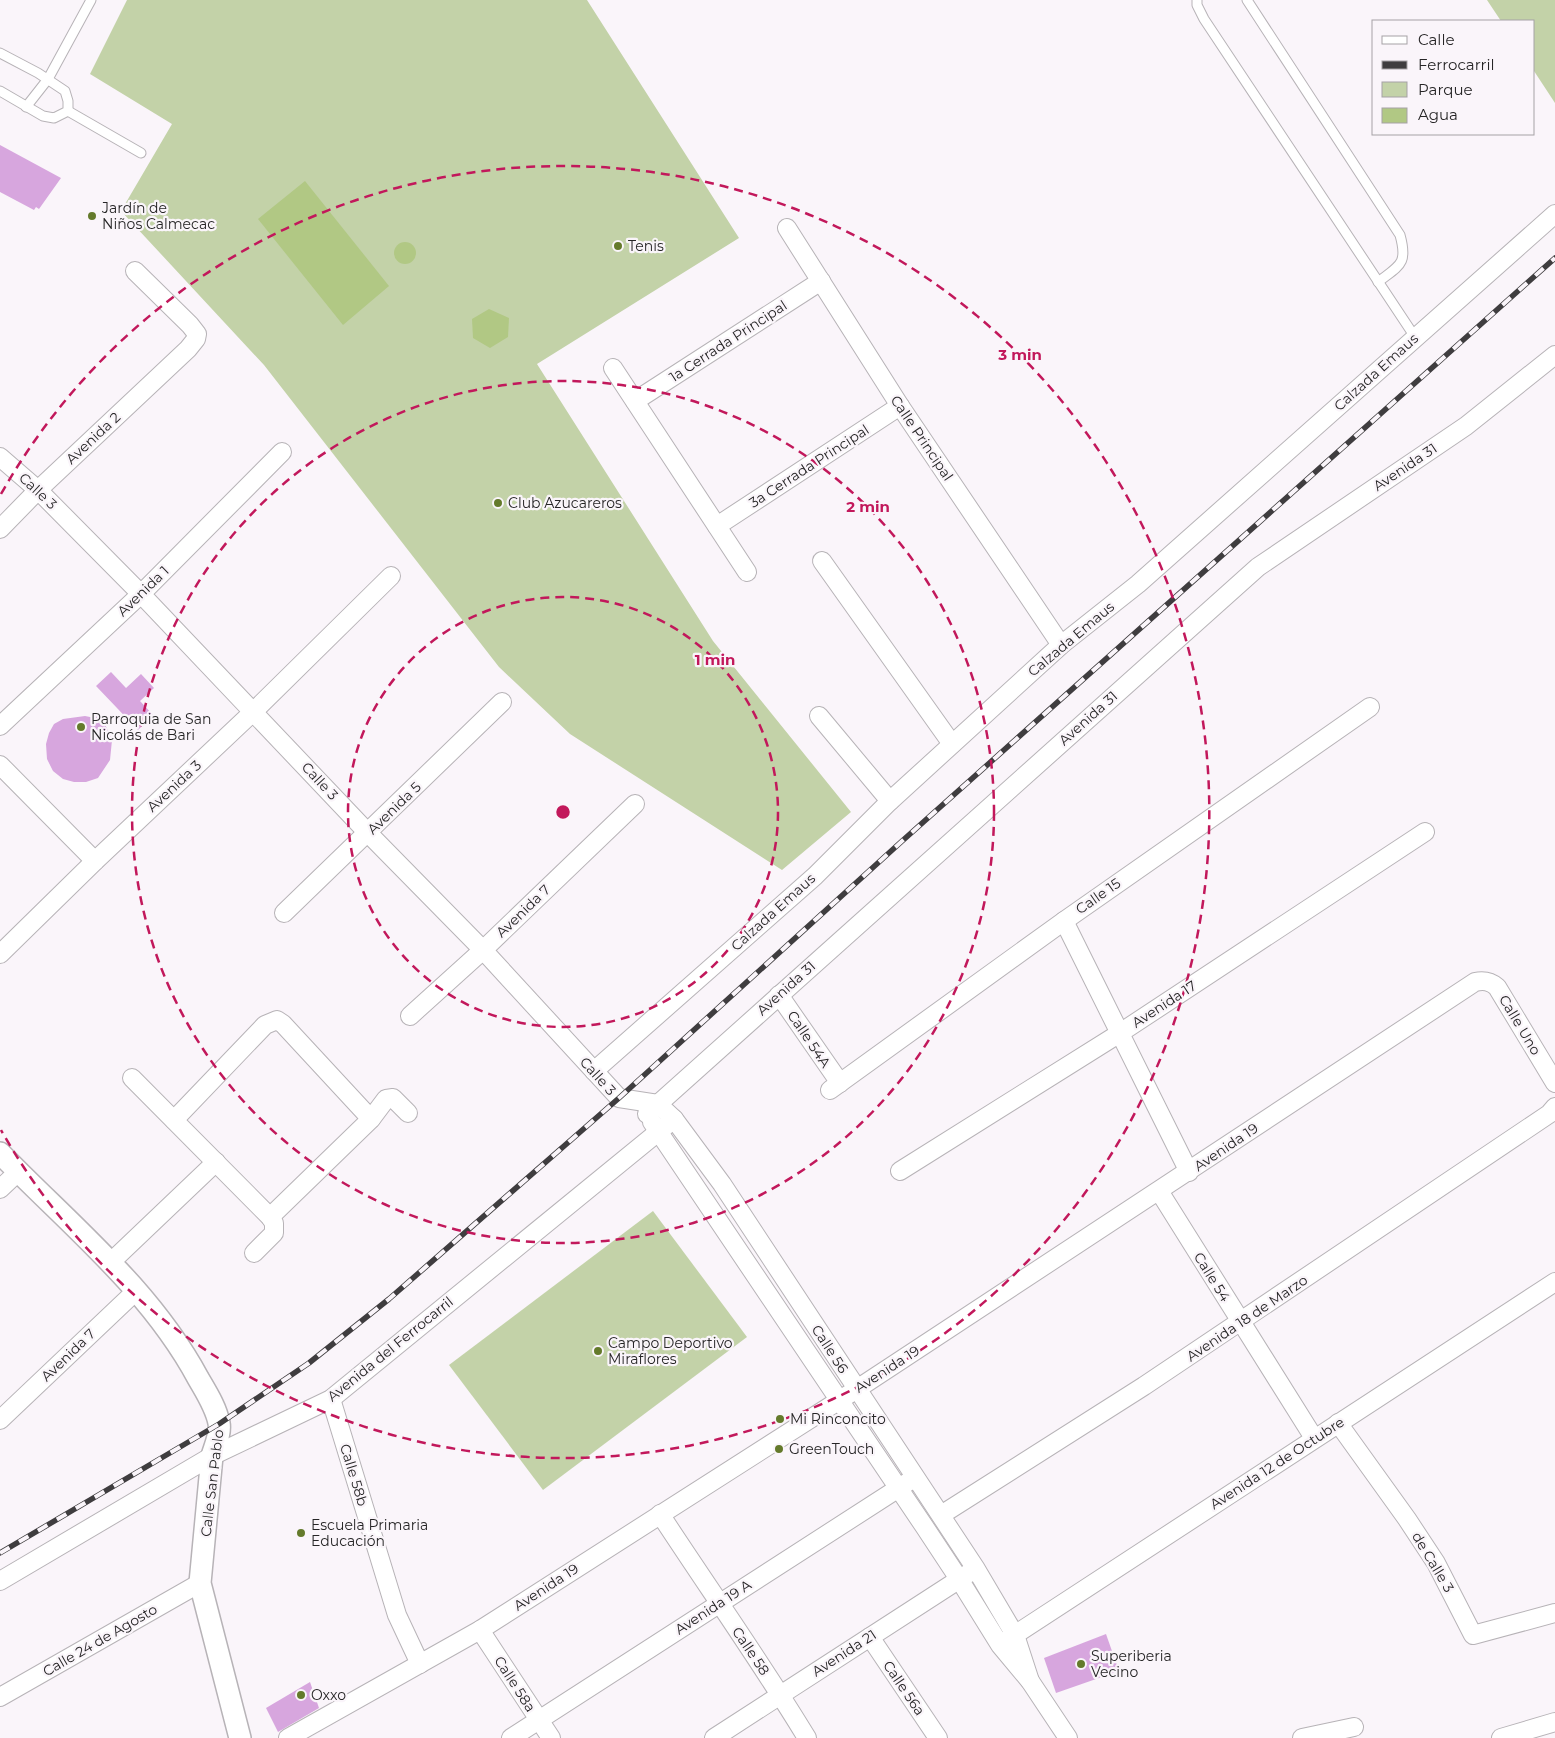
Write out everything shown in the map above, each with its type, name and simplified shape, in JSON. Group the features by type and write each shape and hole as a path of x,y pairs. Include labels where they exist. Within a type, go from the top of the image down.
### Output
{"street":[{"name":"Calzada Emaus","path":"594,1071 815,876 890,801 1061,645 1138,584 1555,214"},
{"name":"Calle Principal","path":"788,228 900,406 1061,645"},
{"name":"Avenida 2","path":"0,529 38,490 188,349 196,339 197,334 195,330 135,271"},
{"name":"1a Cerrada Principal","path":"635,401 821,281"},
{"name":"Avenida 31","path":"648,1106 779,995 1258,567 1466,426 1555,355"},
{"path":"613,368 747,572"},
{"name":"3a Cerrada Principal","path":"718,526 900,406"},
{"name":"Avenida 1","path":"0,726 141,594 282,452"},
{"name":"Calle 3","path":"0,457 38,490 254,711 368,833 483,950 619,1098 648,1106"},
{"path":"822,561 952,744"},
{"name":"Avenida 3","path":"0,954 95,861 254,711 390,576"},
{"name":"Avenida 5","path":"284,913 502,702"},
{"name":"Calle 15","path":"835,1086 1064,921 1370,707"},
{"path":"819,716 890,801"},
{"path":"0,765 95,861"},
{"name":"Avenida 7","path":"410,1016 483,950 635,804"},
{"name":"Avenida 17","path":"900,1171 1120,1033 1425,832"},
{"path":"1064,921 1189,1172"},
{"name":"Calle Uno","path":"1475,982 1488,981 1498,987 1555,1083"},
{"name":"Avenida 19","path":"288,1738 480,1630 857,1389 1475,982"},
{"name":"Calle 54A","path":"779,995 835,1086"},
{"path":"174,1120 265,1025 277,1020 283,1024 371,1119"},
{"path":"132,1078 270,1217 274,1223 274,1233 254,1254"},
{"path":"270,1217 371,1119 386,1099 393,1098 408,1113"},
{"name":"Calle 56","path":"648,1106 674,1119 722,1184 976,1569 1015,1635 1030,1681"},
{"name":"Calle 56","path":"648,1106 658,1132 960,1579 1000,1645 1030,1681 1068,1738"},
{"name":"Avenida 18 de Marzo","path":"941,1514 1144,1386 1241,1322 1552,1110"},
{"name":"Avenida del Ferrocarril","path":"0,1581 212,1456 331,1399 674,1119"},
{"name":"Calle San Pablo","path":"0,1153 137,1290 184,1352 213,1405 219,1424 212,1456 200,1583 240,1738"},
{"path":"111,1262 216,1162"},
{"path":"0,1189 18,1172"},
{"name":"Calle 54","path":"1159,1191 1314,1438"},
{"name":"Avenida 12 de Octubre","path":"1000,1645 1555,1282"},
{"name":"Avenida 7","path":"0,1420 137,1290"},
{"name":"Calle 58b","path":"331,1399 396,1616 420,1664"},
{"name":"de Calle 3","path":"1338,1423 1436,1563 1473,1635 1555,1613"},
{"name":"Avenida 19 A","path":"511,1738 718,1603 916,1478"},
{"name":"Calle 58","path":"660,1514 780,1694 807,1738"},
{"name":"Avenida 21","path":"714,1738 976,1569"},
{"name":"Calle 24 de Agosto","path":"0,1698 200,1583"},
{"name":"Calle 58a","path":"480,1630 538,1721 551,1738"},
{"name":"Calle 56a","path":"870,1637 938,1738"},
{"path":"1501,1738 1555,1722"},
{"path":"1302,1738 1354,1727"}],"lane":[{"path":"26,107 48,79 91,0"},
{"path":"1197,0 1197,5 1204,19 1416,338"},
{"path":"1247,0 1400,235 1404,250 1401,264 1378,282"},
{"path":"0,53 48,79 65,91 68,111"},
{"path":"0,91 43,116 54,118 68,111"},
{"path":"68,111 141,153"}],"green space":[{"name":"Club Azucareros","path":"127,0 587,0 739,238 537,364 713,641 851,812 782,870 570,734 499,667 264,365 121,211 172,124 90,74"},
{"path":"1487,0 1555,0 1555,103 1535,73 1535,20 1500,20"},
{"name":"Campo Deportivo Miraflores","path":"653,1211 747,1337 543,1490 449,1365"}],"water":[{"path":"305,181 389,286 343,325 258,219"},
{"path":"405,242 415,249 416,253 409,263 405,264 395,257 394,253 401,243"},
{"path":"489,309 509,318 508,337 490,348 473,338 472,319"}],"building":[{"path":"0,145 61,178 39,209 36,207 34,210 0,192"},
{"path":"111,672 126,688 141,674 154,688 140,701 153,715 138,730 96,686"},
{"name":"Parroquia de San Nicolás de Bari","path":"100,713 112,740 110,760 98,778 86,782 74,782 63,779 53,771 47,759 46,744 54,724 63,719 85,716 95,718"},
{"name":"Superiberia Vecino","path":"1106,1634 1119,1671 1056,1693 1044,1658"},
{"name":"Oxxo","path":"310,1682 319,1708 278,1732 266,1708"}],"railway":[{"path":"0,1553 219,1424 309,1363 389,1299 619,1098 901,842 1555,258"}],"place":[{"name":"Jardín de Niños Calmecac","path":"92,216"},
{"name":"Tenis","path":"618,246"},
{"name":"Club Azucareros","path":"498,503"},
{"name":"Parroquia de San Nicolás de Bari","path":"81,727"},
{"name":"Campo Deportivo Miraflores","path":"598,1351"},
{"name":"Mi Rinconcito","path":"780,1419"},
{"name":"GreenTouch","path":"779,1449"},
{"name":"Escuela Primaria Educación","path":"301,1533"},
{"name":"Superiberia Vecino","path":"1081,1664"},
{"name":"Oxxo","path":"301,1695"}]}
